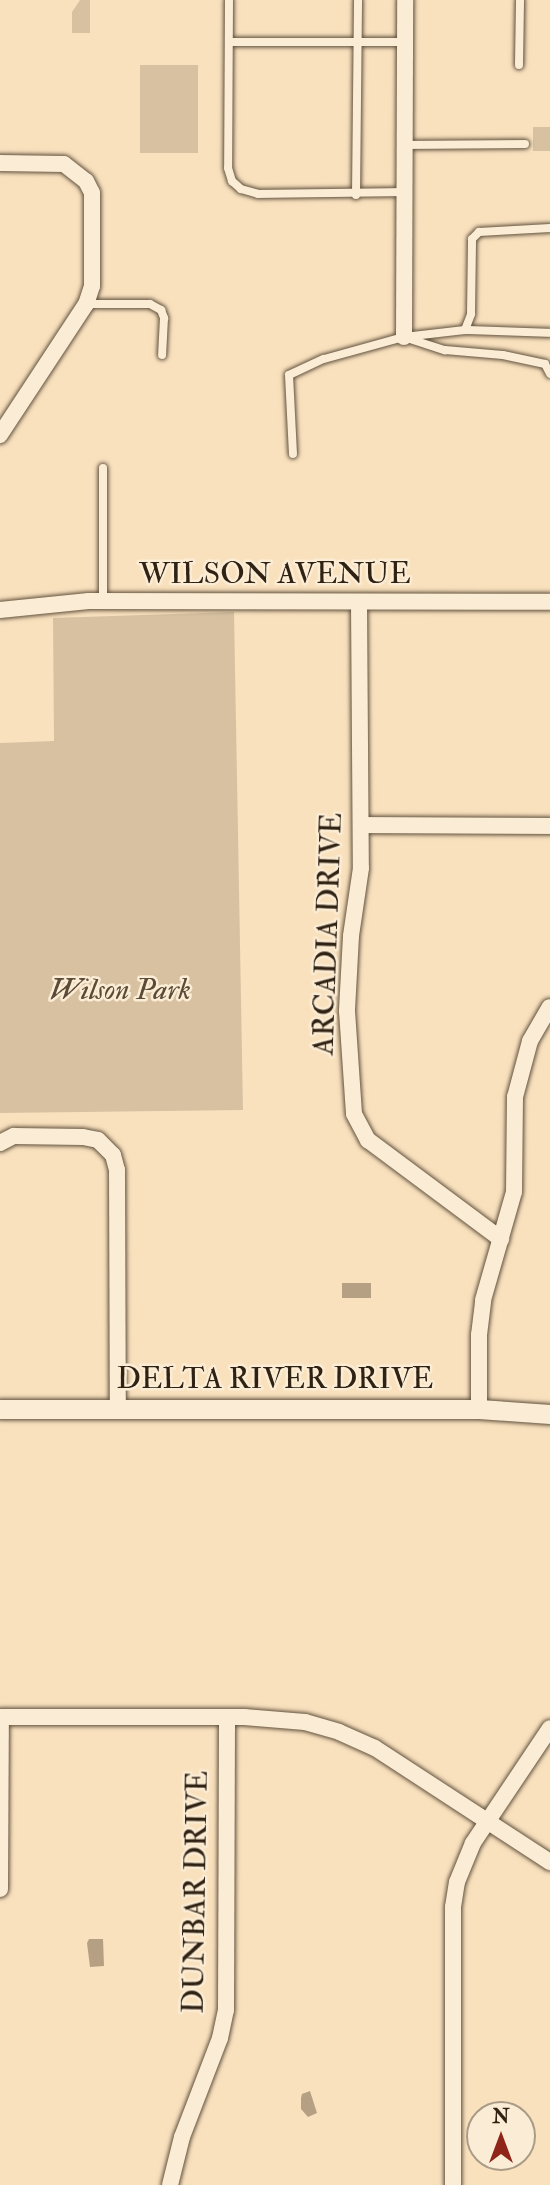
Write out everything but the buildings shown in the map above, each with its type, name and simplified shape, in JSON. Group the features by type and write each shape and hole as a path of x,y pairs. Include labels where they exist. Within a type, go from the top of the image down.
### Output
{"street":[{"path":"404,337 405,0"},
{"path":"0,163 64,164 86,181 92,193 92,286 86,304 0,435"},
{"name":"WILSON AVENUE","path":"0,610 42,603 103,601 550,602"},
{"name":"ARCADIA DRIVE","path":"359,602 361,868 351,936 347,1012 354,1114 368,1140 501,1238"},
{"path":"362,825 550,826"},
{"path":"480,1409 479,1335 483,1300 514,1192 513,1125 520,1068 530,1041 550,1007"},
{"path":"0,1143 14,1136 83,1137 99,1140 113,1155 117,1170 118,1409"},
{"name":"DELTA RIVER DRIVE","path":"0,1409 480,1409 550,1413"},
{"path":"0,1889 1,1717 276,1718 339,1732 374,1748 550,1862"},
{"name":"DUNBAR DRIVE","path":"170,2185 182,2137 220,2038 226,2010 227,1717"},
{"path":"453,2185 453,1907 463,1862 550,1728"}],"lane":[{"path":"229,0 228,168 232,181 241,189 258,194 356,195 405,192"},
{"path":"356,195 358,0"},
{"path":"519,65 520,0"},
{"path":"229,42 405,42"},
{"path":"405,145 525,144"},
{"path":"465,330 471,314 472,239 479,232 550,228"},
{"path":"86,304 150,304 161,310 164,318 162,355"},
{"path":"293,454 289,375 324,359 404,337 465,330 550,333"},
{"path":"404,337 444,350 503,355 545,364 550,374"},
{"path":"103,468 103,601"}],"green space":[{"path":"80,0 90,0 90,33 72,33 72,12"},
{"path":"140,65 198,65 198,153 140,153"},
{"path":"533,127 550,127 550,151 533,151"},
{"name":"Wilson Park","path":"234,612 243,1110 0,1113 0,743 54,741 53,618"}],"shaded area":[{"path":"342,1283 371,1283 371,1298 342,1298"},
{"path":"89,1939 103,1939 104,1966 90,1967 87,1943"},
{"path":"310,2091 317,2113 308,2117 301,2109 301,2098 302,2094"}]}
